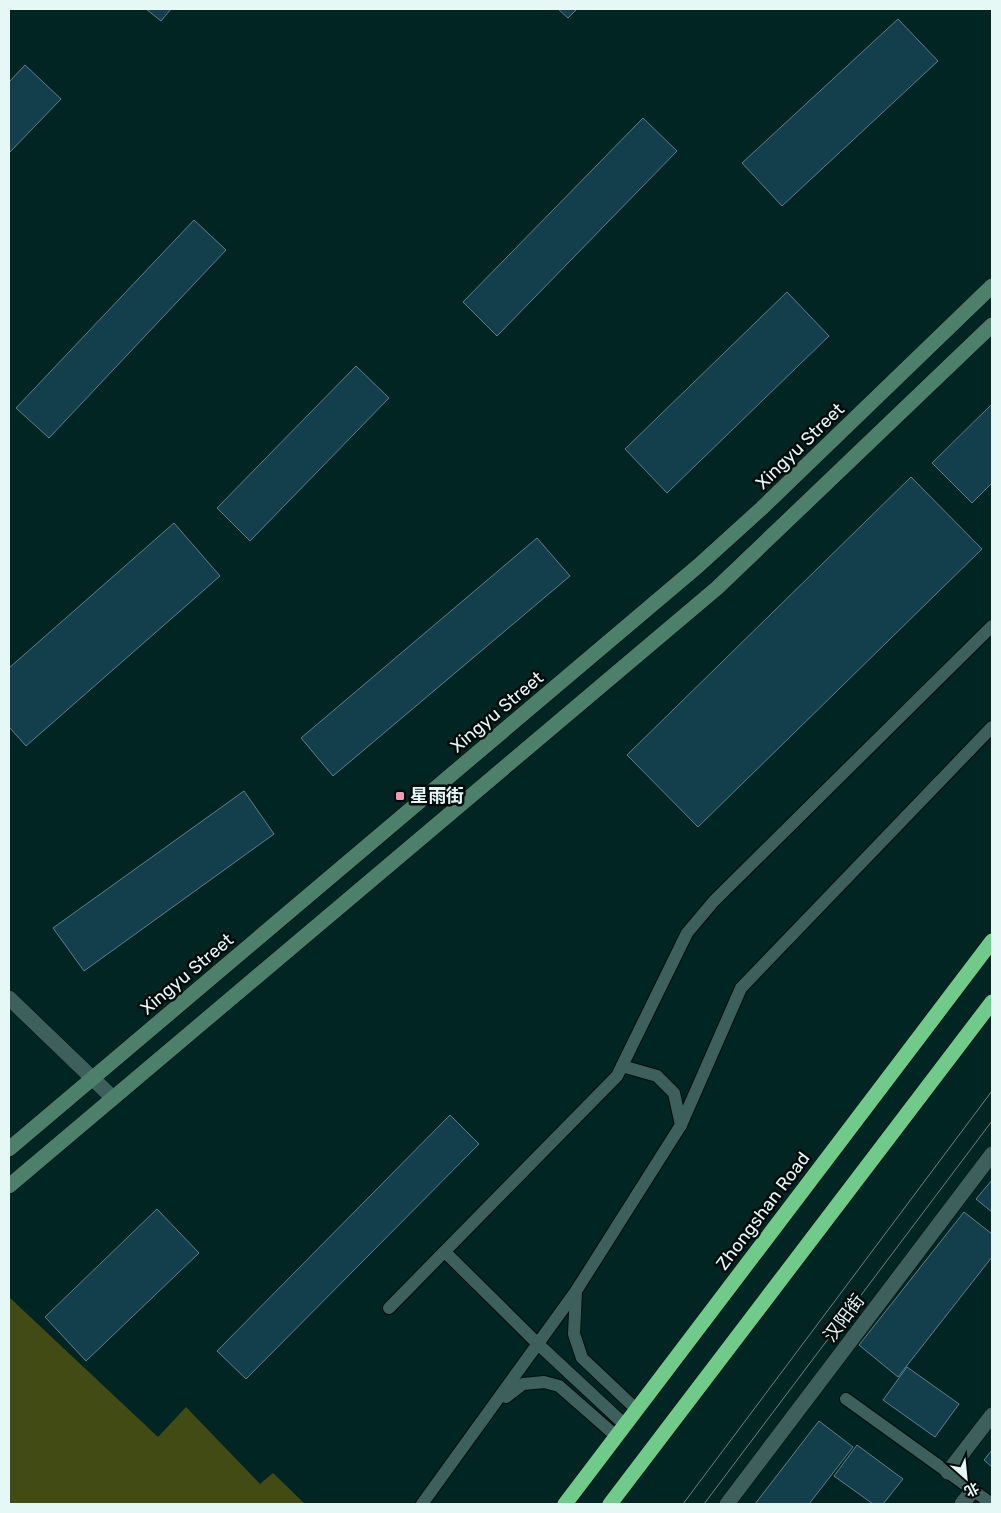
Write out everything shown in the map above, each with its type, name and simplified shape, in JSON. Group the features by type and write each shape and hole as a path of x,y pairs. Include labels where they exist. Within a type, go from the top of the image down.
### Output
{"highway":[{"name":"Zhongshan Road","path":"564,1504 992,941"},
{"path":"610,1504 992,1002"}],"street":[{"name":"Xingyu Street","path":"9,1149 698,566 762,508 992,286"},
{"path":"9,1186 717,588 992,325"},
{"path":"9,998 114,1098"},
{"name":"汉阳街","path":"727,1504 992,1154"},
{"path":"948,1472 992,1414"},
{"path":"962,1504 973,1490"}],"lane":[{"path":"389,1308 617,1076 687,933 714,901 992,626"},
{"path":"422,1504 576,1291 681,1125 741,988 992,727"},
{"path":"622,1066 657,1076 674,1094 681,1125"},
{"path":"445,1252 538,1344 620,1431"},
{"path":"576,1291 574,1334 582,1358 636,1410"},
{"path":"496,1404 523,1384 544,1382 559,1386 620,1431"},
{"path":"846,1399 992,1504"}],"green space":[{"path":"9,1297 158,1437 186,1407 260,1484 273,1473 305,1504 9,1504"}],"building":[{"path":"146,9 171,9 161,21"},
{"path":"558,9 577,9 568,18"},
{"path":"898,19 938,61 782,206 742,163"},
{"path":"25,65 61,99 9,153 9,82"},
{"path":"643,118 677,151 497,336 463,302"},
{"path":"194,220 226,250 49,438 16,408"},
{"path":"787,292 829,336 667,493 625,449"},
{"path":"356,366 389,398 250,541 217,508"},
{"path":"992,404 992,483 972,503 932,463"},
{"path":"911,477 982,549 698,827 627,755"},
{"path":"174,523 220,576 26,746 9,727 9,668"},
{"path":"537,538 570,576 333,776 301,738"},
{"path":"244,791 274,834 84,971 53,928"},
{"path":"450,1115 479,1144 246,1379 217,1351"},
{"path":"992,1180 992,1212 976,1199"},
{"path":"157,1209 199,1253 86,1361 45,1317"},
{"path":"964,1212 992,1234 992,1257 898,1377 859,1345"},
{"path":"907,1367 959,1404 935,1437 883,1400"},
{"path":"819,1421 853,1447 809,1504 755,1504"},
{"path":"857,1445 903,1479 883,1504 873,1504 834,1476"},
{"path":"992,1450 992,1467 984,1460"}],"tram line":[{"path":"683,1504 992,1091"},
{"path":"704,1504 992,1121"}],"place":[{"name":"星雨街","path":"400,796"}]}
